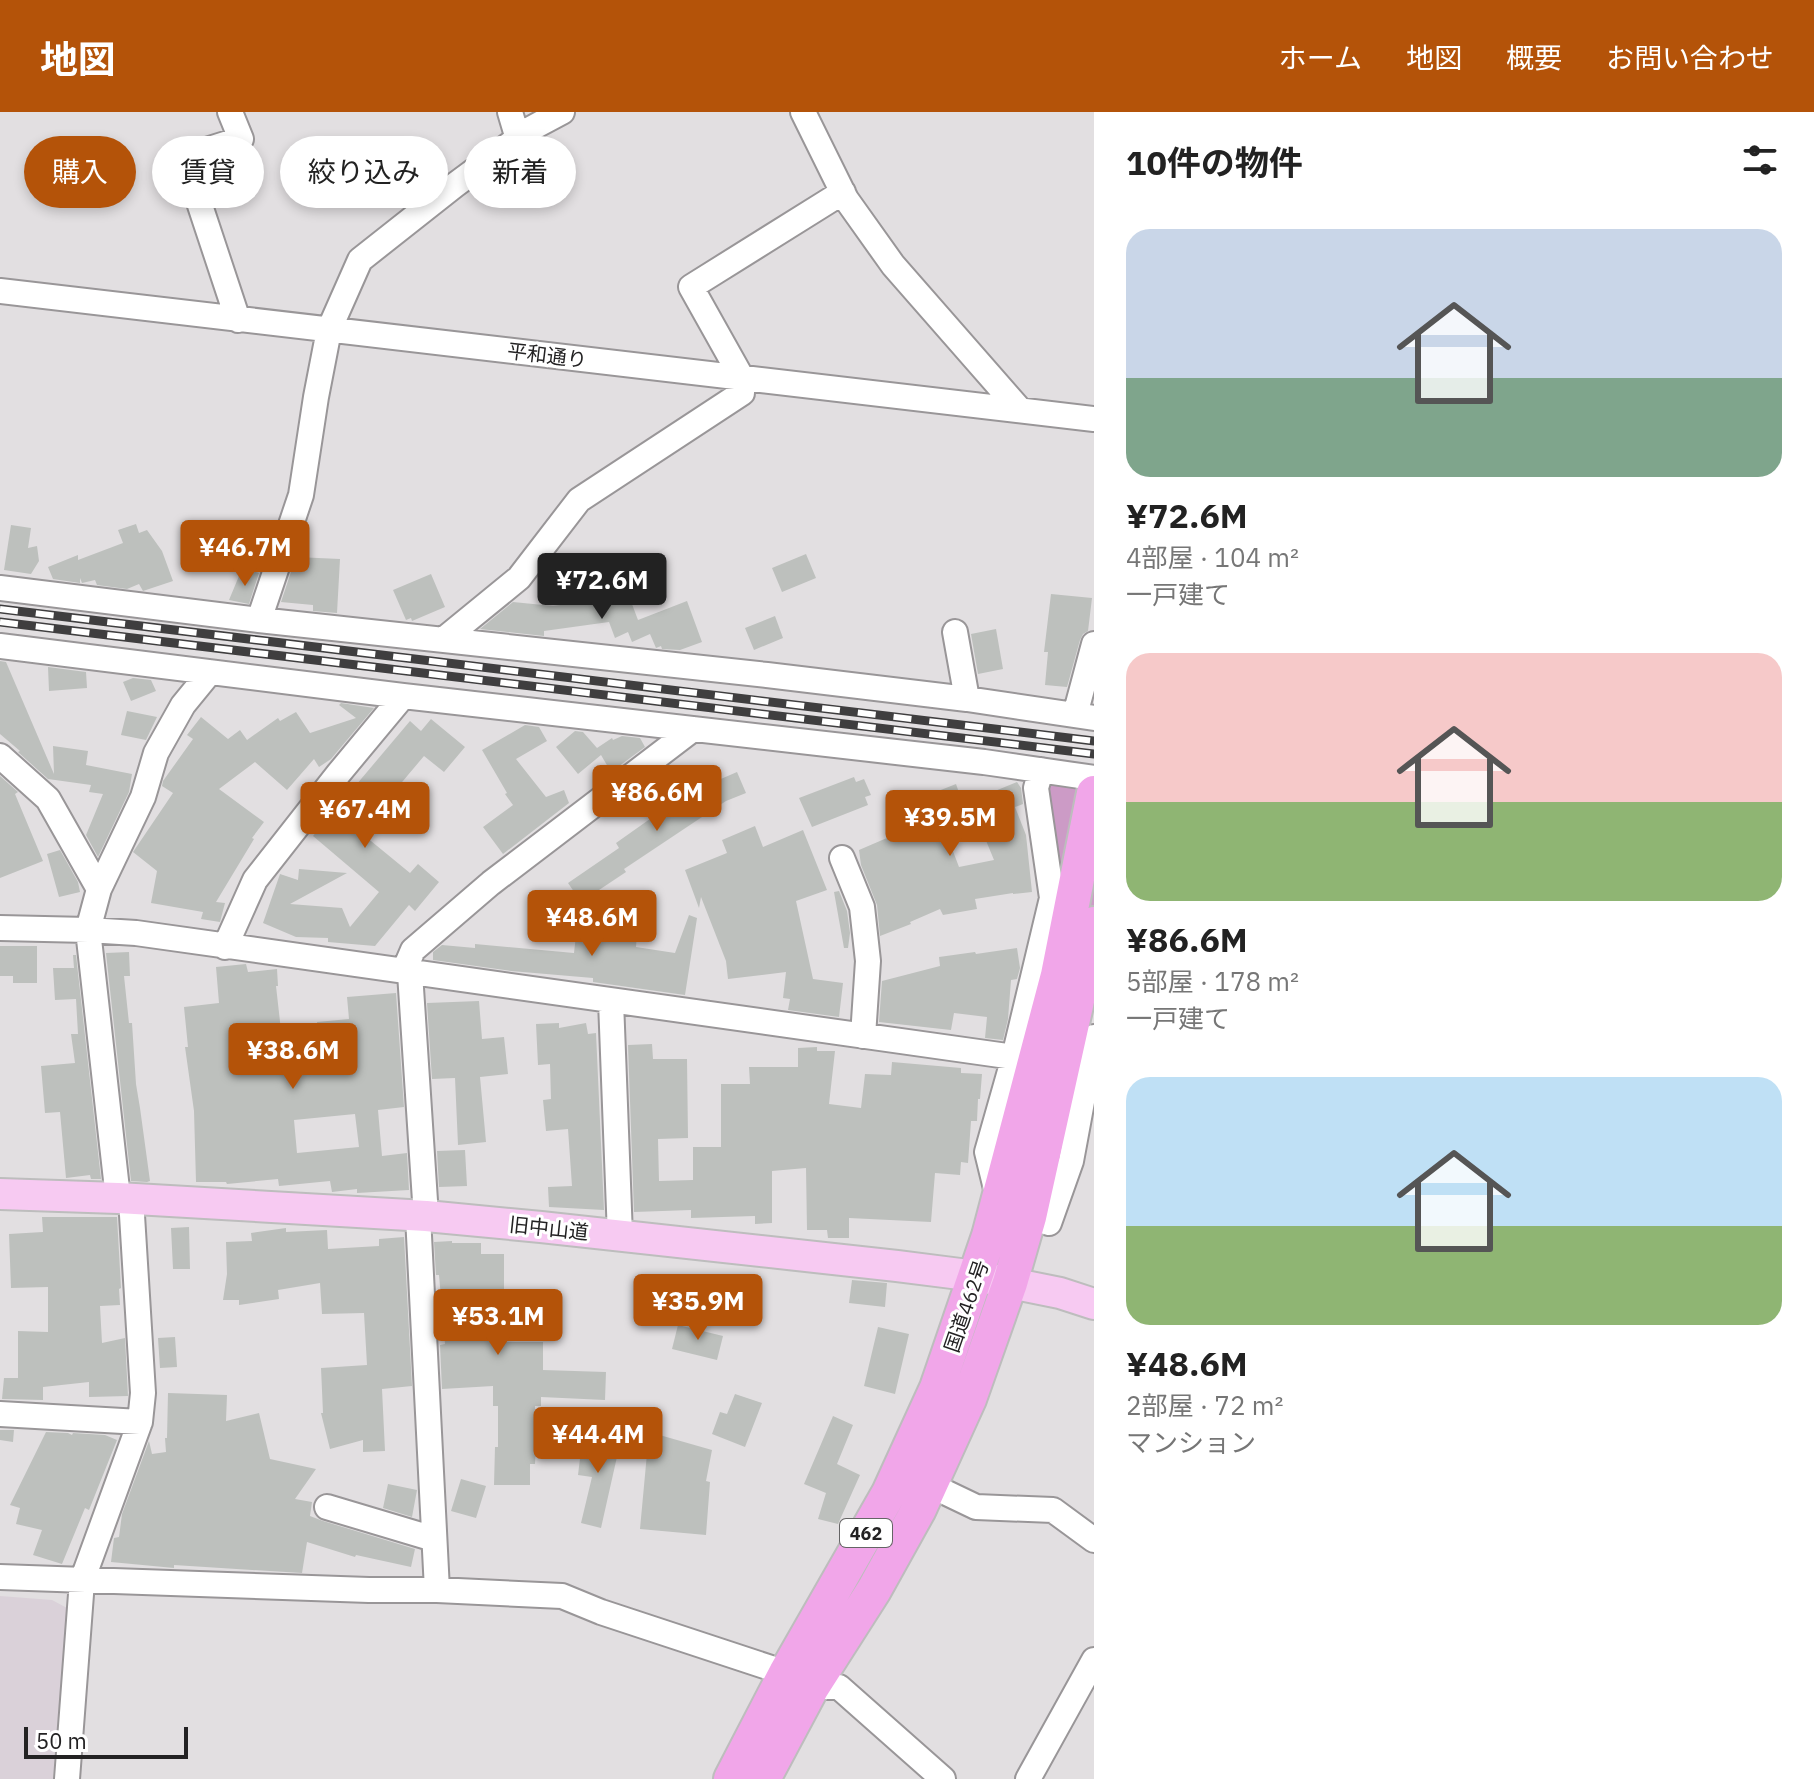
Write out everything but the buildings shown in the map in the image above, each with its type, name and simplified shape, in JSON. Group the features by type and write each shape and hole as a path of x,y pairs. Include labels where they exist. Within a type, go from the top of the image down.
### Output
{"highway":[{"name":"国道462号","path":"731,1779 799,1680 874,1590 919,1509 969,1399 1010,1283 1029,1217 1070,976 1094,793"},
{"name":"国道462号","path":"763,1779 799,1680 937,1388 976,1276 1070,976 1094,924"}],"main road":[{"name":"旧中山道","path":"0,1194 422,1216 976,1276 1060,1293 1094,1304"}],"street":[{"path":"230,112 241,139 184,157 238,320"},
{"path":"510,112 517,136"},
{"path":"522,136 562,112"},
{"path":"803,112 843,192 893,265 1020,410"},
{"path":"259,620 301,495 329,330 360,260 464,180"},
{"path":"443,640 519,578 579,500 742,393 742,378 691,287 843,192"},
{"name":"平和通り","path":"0,291 1094,419"},
{"path":"0,588 259,620 767,675 1085,717 1094,644"},
{"path":"955,632 967,699"},
{"path":"0,646 1094,778"},
{"path":"67,1779 82,1581 140,1422 143,1393 137,1277 88,930 99,889 143,797 156,753 183,705 210,672"},
{"path":"225,947 255,880 403,696"},
{"path":"437,1590 422,1216 407,972 413,950 491,883 693,729"},
{"path":"0,756 48,799 99,889"},
{"path":"999,1199 987,1152 1014,1057 1052,898 1036,788 1041,770"},
{"path":"842,858 862,907 868,961 863,1036"},
{"path":"0,928 136,933 1014,1057"},
{"path":"611,1001 620,1236"},
{"path":"1029,1217 1049,1223 1071,1161 1094,1037"},
{"path":"0,1414 140,1422"},
{"path":"930,1485 976,1507 1053,1510 1094,1540"},
{"path":"327,1507 434,1539"},
{"path":"0,1577 562,1596 799,1680 839,1687 943,1779"},
{"path":"1028,1779 1094,1660"}],"shaded area":[{"path":"1050,783 1094,787 1094,959 1048,952 1042,795"},
{"path":"0,1596 52,1600 67,1608 53,1779 0,1779"}],"railway":[{"path":"0,609 1094,741"},
{"path":"0,622 1094,754"}]}
